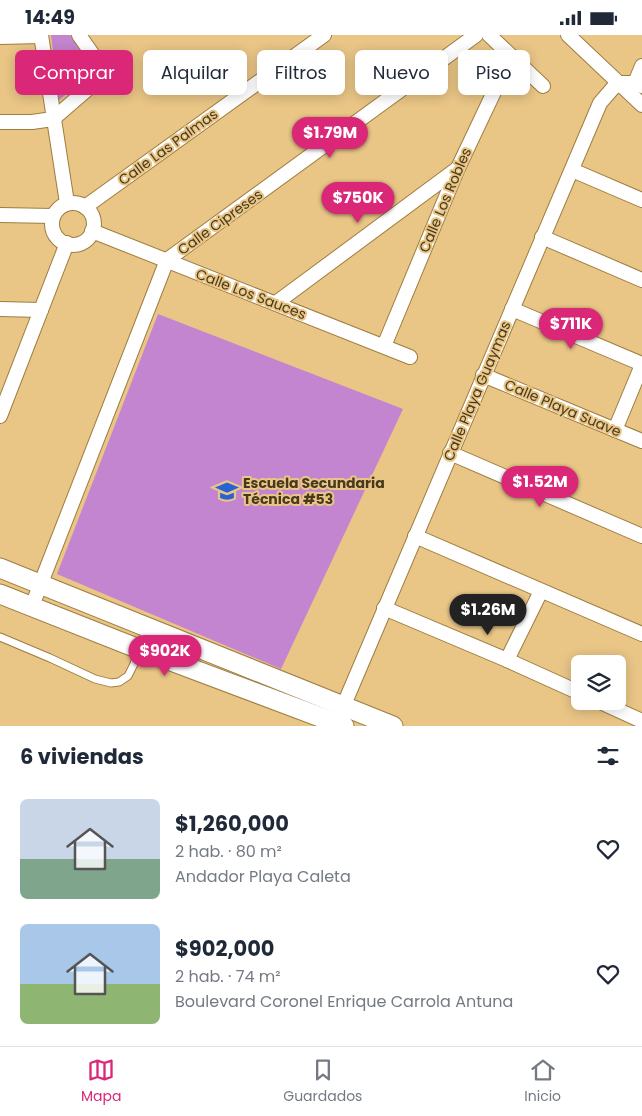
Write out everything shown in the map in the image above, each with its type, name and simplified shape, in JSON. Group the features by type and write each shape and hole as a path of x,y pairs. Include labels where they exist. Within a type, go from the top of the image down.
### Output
{"main road":[{"path":"0,568 147,627 339,720"},
{"path":"0,594 139,649 339,720 393,726"}],"street":[{"path":"0,122 32,122 53,119 96,81 101,74 100,65 79,35"},
{"name":"Calle Las Palmas","path":"85,207 324,35"},
{"name":"Calle Cipreses","path":"32,606 167,260 476,35"},
{"path":"489,35 505,50"},
{"path":"568,35 642,105"},
{"path":"0,37 41,36 67,203"},
{"path":"620,83 638,84 642,66"},
{"path":"530,74 543,86"},
{"name":"Calle Playa Guaymas","path":"339,720 384,608 600,103 620,83"},
{"name":"Calle Los Robles","path":"384,346 458,168 493,95"},
{"path":"276,303 458,168"},
{"path":"572,170 642,200"},
{"path":"67,203 76,203 85,207 89,210 93,220 92,231 89,237 79,243 66,243 59,239 54,232 52,224 53,215 67,203"},
{"path":"0,215 53,215"},
{"name":"Calle Los Sauces","path":"92,231 410,357"},
{"path":"542,237 642,279"},
{"path":"1,410 66,243"},
{"path":"0,309 41,310"},
{"path":"512,309 642,364 615,429"},
{"name":"Calle Playa Suave","path":"484,375 642,441"},
{"path":"450,453 642,536"},
{"path":"415,536 642,634"},
{"path":"507,660 541,591"},
{"path":"384,608 571,689"},
{"path":"614,710 634,721"}],"lane":[{"path":"0,637 96,679 112,683 119,682 128,676 147,627"}],"shaded area":[{"path":"51,35 70,35 81,50 53,50"},
{"path":"58,95 65,95 59,100"},
{"name":"Escuela Secundaria Técnica #53","path":"158,314 403,409 281,669 57,574"}],"place":[{"name":"Escuela Secundaria Técnica #53","path":"227,491"}]}
